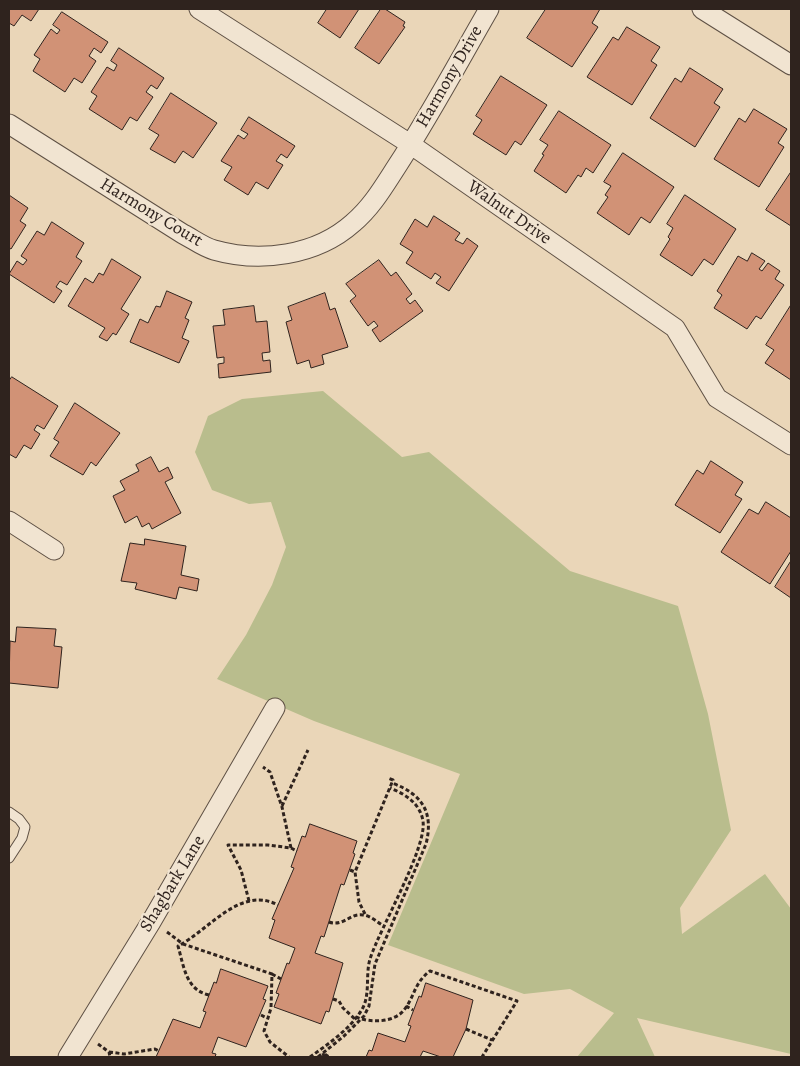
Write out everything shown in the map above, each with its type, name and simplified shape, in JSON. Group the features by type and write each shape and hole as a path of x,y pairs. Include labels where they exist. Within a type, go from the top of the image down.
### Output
{"street":[{"name":"Walnut Drive","path":"199,9 410,144 675,328 716,398 791,445"},
{"name":"Harmony Drive","path":"410,144 489,9"},
{"path":"702,9 791,65"},
{"name":"Harmony Court","path":"9,124 183,234 212,250 241,255 272,256 299,252 328,240 353,224 372,203 410,144"},
{"path":"9,521 54,550"},
{"name":"Shagbark Lane","path":"68,1057 151,922 275,708"}],"lane":[{"path":"9,812 19,819 25,827 22,838 9,858"}],"path":[{"path":"282,807 308,750"},
{"path":"270,772 282,807 291,848"},
{"path":"318,1057 324,1055 361,1019 369,1006 375,964 423,851 429,832 424,806 409,789 392,782 393,780 388,778"},
{"path":"384,926 365,914 359,902 355,872 392,782"},
{"path":"310,1057 356,1018 365,1000 370,959 423,833 423,821 419,809 406,795 390,788"},
{"path":"249,901 241,870 228,845 268,845 291,848 297,851"},
{"path":"350,870 355,872"},
{"path":"209,996 198,993 192,986 178,946 225,913 249,901 263,900 278,905"},
{"path":"329,922 338,924 357,915 365,914"},
{"path":"151,922 182,944 272,974 281,979"},
{"path":"333,999 339,1001 343,1008 356,1018 373,1022 389,1018 404,1011 420,978 430,971 516,1001 482,1057"},
{"path":"272,974 271,1008 264,1031 270,1042 289,1057"},
{"path":"406,1006 414,1010"},
{"path":"261,1015 267,1018"},
{"path":"466,1029 492,1040"},
{"path":"109,1052 124,1054 159,1050"},
{"path":"324,1055 329,1057"}],"green space":[{"path":"323,391 402,457 429,452 570,571 678,606 708,714 731,830 680,908 682,934 765,874 791,909 791,1054 637,1018 655,1057 577,1057 614,1013 570,989 524,994 388,945 460,774 314,721 217,679 246,635 272,585 286,547 271,502 249,504 212,490 195,452 208,416 242,399"}],"building":[{"path":"9,9 39,9 31,21 22,15 14,26 9,23"},
{"path":"327,9 359,9 340,38 318,23"},
{"path":"381,9 385,9 405,22 403,26 405,27 379,64 355,48"},
{"path":"546,9 600,9 592,23 598,27 572,67 527,38"},
{"path":"62,12 108,42 101,53 94,48 89,56 96,61 82,83 74,78 65,92 33,71 40,59 34,55 51,29 57,34 60,30 53,25"},
{"path":"627,27 660,47 651,61 657,65 632,105 587,77 613,37 618,40"},
{"path":"119,48 164,78 157,89 151,85 146,92 153,97 137,121 130,117 122,130 89,109 97,96 91,92 107,67 114,71 117,65 111,61"},
{"path":"690,68 723,89 714,103 720,107 695,147 650,118 675,78 681,82"},
{"path":"501,76 547,105 521,145 515,141 506,155 473,134 482,120 476,116"},
{"path":"171,93 217,123 193,158 183,151 175,163 150,149 159,135 149,129"},
{"path":"754,109 787,129 778,143 784,147 759,187 714,159 739,118 745,122"},
{"path":"559,111 611,145 593,173 586,168 581,177 578,175 566,193 534,171 548,145 540,140"},
{"path":"249,117 295,146 287,158 281,154 276,161 283,165 268,189 256,182 248,195 224,180 232,167 221,161 238,135 244,139 248,134 241,130"},
{"path":"623,153 674,187 650,223 641,217 629,235 597,213 608,197 605,195 611,186 604,182"},
{"path":"791,172 791,226 766,210"},
{"path":"9,195 28,208 20,221 26,225 11,249 9,248"},
{"path":"685,195 736,229 713,265 704,259 692,276 660,255 670,239 668,237 673,228 667,224"},
{"path":"434,216 460,233 455,240 463,244 467,238 478,246 449,291 436,283 441,277 435,273 431,279 406,263 413,252 400,244 415,219 427,227"},
{"path":"52,222 84,243 76,257 82,261 67,285 60,281 56,287 62,291 54,303 9,274 17,261 23,265 27,260 21,256 37,231 44,235"},
{"path":"752,253 765,261 759,269 762,271 768,263 780,271 775,279 784,285 761,319 756,316 747,329 714,308 722,295 717,291 738,256 747,261"},
{"path":"112,259 141,277 121,309 129,314 116,335 113,333 107,341 99,337 105,328 68,306 85,278 93,283 99,273 103,275"},
{"path":"379,260 391,276 396,272 412,294 406,299 410,304 415,300 423,311 380,342 372,330 378,326 374,321 368,326 350,301 356,296 346,284"},
{"path":"167,291 192,302 185,318 189,320 182,338 189,341 179,363 130,342 140,319 148,323 156,306 160,307"},
{"path":"325,293 330,310 335,308 348,347 322,355 324,364 311,368 309,360 297,364 286,322 292,320 288,307"},
{"path":"791,305 791,380 765,363 774,350 766,345"},
{"path":"254,306 256,322 267,321 270,352 262,353 263,361 270,360 271,372 219,378 218,364 224,363 224,357 217,358 213,326 225,325 223,310"},
{"path":"12,377 58,406 44,429 37,425 34,430 40,434 31,449 24,445 16,458 9,454 9,381"},
{"path":"75,403 120,433 96,466 91,462 83,475 50,456 59,442 54,439"},
{"path":"151,457 159,472 168,467 173,478 165,482 181,513 152,529 149,523 142,527 137,516 125,523 113,496 125,490 120,481 139,471 136,465"},
{"path":"711,461 743,482 735,495 742,499 720,533 675,505 697,470 703,474"},
{"path":"766,502 791,518 791,551 770,584 721,552 749,509 758,514"},
{"path":"145,539 186,546 181,575 199,579 197,591 179,587 176,599 135,589 137,583 121,581 130,543 144,545"},
{"path":"791,561 791,598 775,587"},
{"path":"17,627 56,629 54,646 62,647 58,688 9,683 10,641 15,642"},
{"path":"310,824 357,841 353,853 355,854 344,885 341,884 324,937 321,936 315,953 343,963 329,1012 326,1011 321,1024 274,1007 279,994 276,993 287,963 289,964 295,948 269,938 275,920 272,919 294,868 291,867 302,836 305,837"},
{"path":"221,969 268,986 263,999 266,1000 246,1047 218,1037 212,1053 216,1054 215,1057 156,1057 173,1019 200,1028 206,1012 203,1011"},
{"path":"426,983 473,1000 466,1029 453,1057 441,1057 423,1051 420,1057 366,1057 369,1050 372,1051 378,1033 405,1042 411,1026 408,1025"}]}
